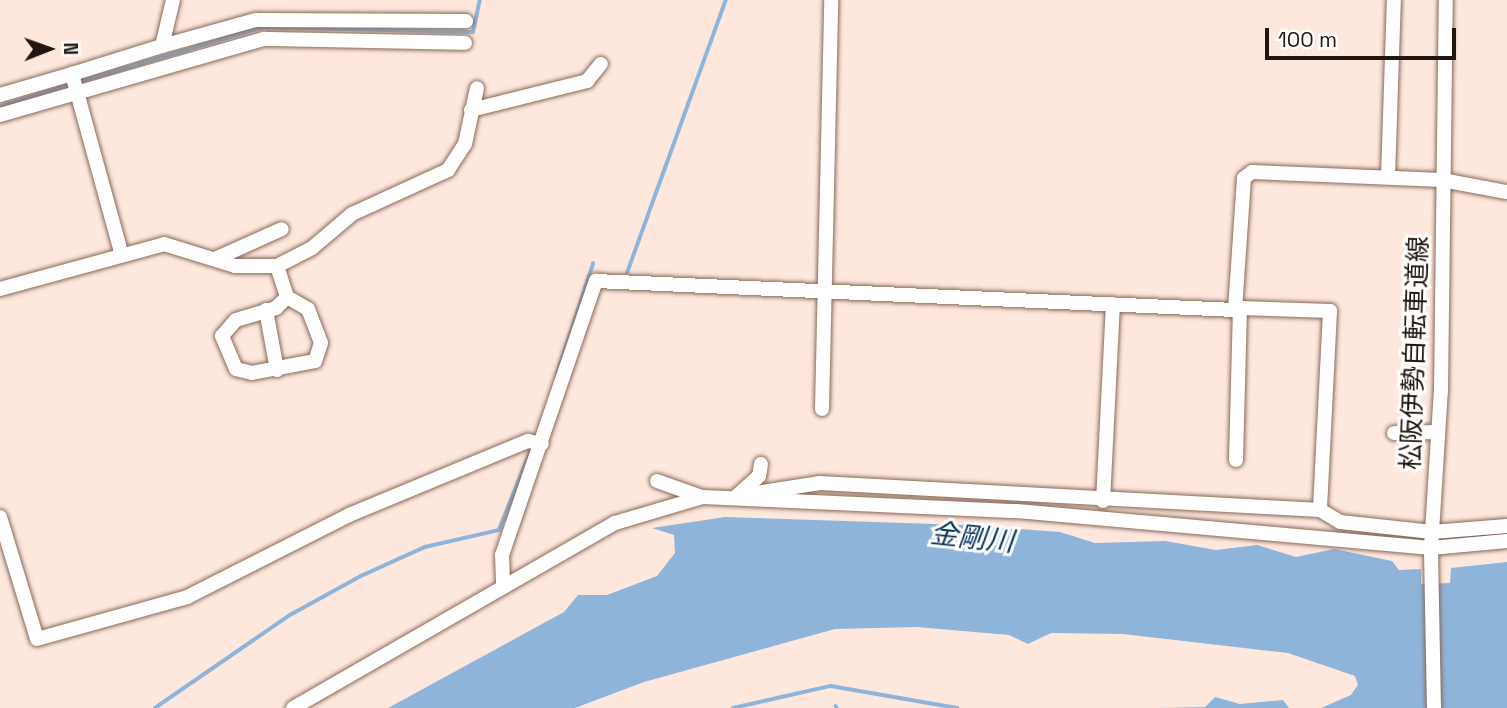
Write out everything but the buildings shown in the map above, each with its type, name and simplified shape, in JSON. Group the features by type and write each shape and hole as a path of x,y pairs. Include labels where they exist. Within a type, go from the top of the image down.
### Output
{"street":[{"path":"162,46 173,0"},
{"path":"821,409 831,0"},
{"path":"1388,177 1394,0"},
{"name":"松阪伊勢自転車道線","path":"1434,708 1432,532 1438,432 1446,0"},
{"path":"0,115 162,46 256,20 466,20"},
{"path":"0,95 74,83 264,39 465,43"},
{"path":"471,110 587,81 601,64"},
{"path":"74,83 121,252"},
{"path":"0,289 121,252 164,244 235,266 277,266 312,248 352,214 448,170 465,144 477,88"},
{"path":"1237,460 1244,178 1252,172 1388,177 1442,180 1507,192"},
{"path":"215,259 282,229"},
{"path":"277,266 287,297 308,309 321,343 315,360 277,370 236,369 222,336 236,320 266,310 287,297"},
{"path":"503,582 502,555 536,442 596,281 1330,311 1320,510"},
{"path":"1103,501 1113,304"},
{"path":"266,310 277,370"},
{"path":"1394,433 1438,432"},
{"path":"0,517 37,639 187,597 349,515 536,442"},
{"path":"737,496 760,476 761,464"},
{"path":"657,481 703,497"},
{"path":"737,496 820,483 1103,501 1320,510 1340,522 1432,532 1507,526"},
{"path":"293,708 503,582 615,523 703,497 737,496 1017,511 1432,552 1507,541"}],"water":[{"name":"金剛川","path":"725,517 964,525 1060,532 1095,543 1165,541 1216,550 1257,545 1296,557 1334,549 1392,561 1399,570 1421,569 1421,584 1450,583 1451,568 1507,562 1507,708 1321,708 1351,695 1358,685 1355,676 1288,653 1123,634 1051,633 1028,644 1009,635 917,627 835,629 644,682 575,708 388,708 564,612 578,595 607,595 657,576 675,553 674,535 652,528"},
{"path":"1215,697 1240,704 1283,700 1289,708 1158,708 1205,707"}],"waterway":[{"path":"79,82 264,27 473,32 480,0"},
{"path":"627,273 726,0"},
{"path":"0,107 71,84"},
{"path":"557,374 593,264"},
{"path":"155,708 290,615 361,576 425,547 499,530 532,447"},
{"path":"733,708 831,686 957,708"}]}
